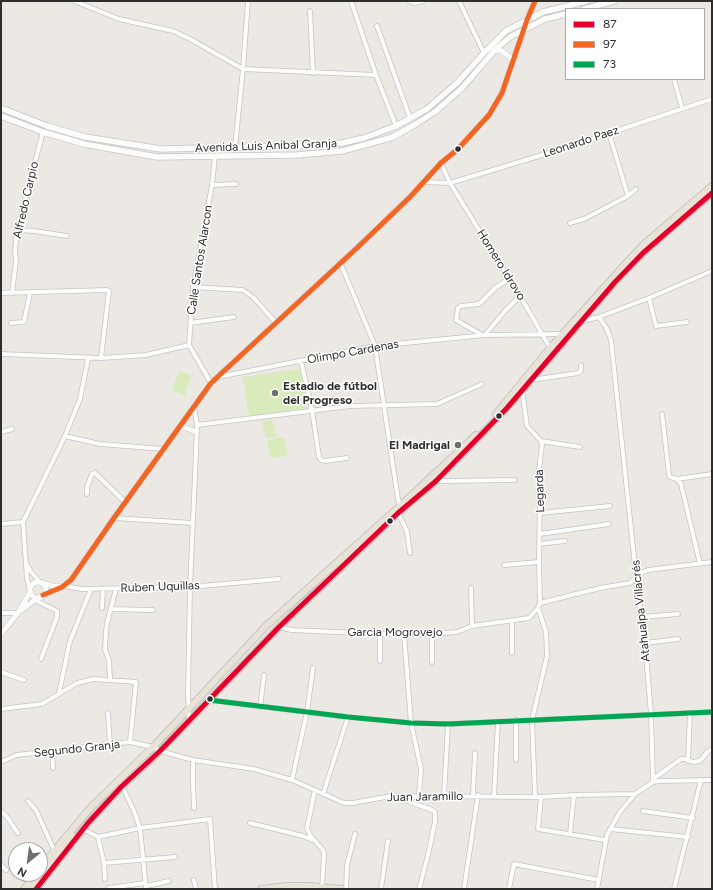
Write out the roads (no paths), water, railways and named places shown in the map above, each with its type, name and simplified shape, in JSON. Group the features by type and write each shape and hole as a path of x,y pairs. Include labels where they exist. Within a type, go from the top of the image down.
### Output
{"highway":[{"path":"36,889 88,823 122,786 160,750 279,627 398,513 436,481 492,424 521,388 550,348 644,244 712,186"},
{"path":"48,862 91,807 154,747 266,626 400,506 480,431 521,388 531,381 615,282 644,253 712,193"},
{"path":"48,858 84,817"},
{"path":"29,889 71,838 88,823"},
{"path":"261,889 342,889"}],"main road":[{"name":"Avenida Luis Anibal Granja","path":"1,108 47,126 85,137 161,149 298,146 342,143 364,138 396,126 427,109 457,83 506,31 544,12 588,1"},
{"path":"588,8 614,1"},
{"name":"Avenida Luis Anibal Granja","path":"1,116 43,132 84,144 157,157 297,154 342,150 394,136 436,111 462,88 495,50 510,37 545,19 565,14"}],"street":[{"path":"74,1 119,19 173,31 190,38 243,69 376,75"},
{"path":"235,147 248,1"},
{"path":"352,1 376,75 396,126"},
{"path":"409,1 414,3 423,1"},
{"path":"459,1 484,53"},
{"path":"1,634 18,613 33,583 40,582 52,586 65,586 71,580 211,383 340,262 358,247 441,163 458,149 489,115 502,93 535,1"},
{"path":"310,10 313,73"},
{"path":"377,26 410,118"},
{"path":"495,50 502,51 513,60"},
{"path":"674,80 682,108"},
{"name":"Leonardo Paez","path":"450,183 609,133 712,98"},
{"name":"Alfredo Carpio","path":"12,293 16,261 15,251 17,230 43,132"},
{"path":"609,133 628,196"},
{"name":"Calle Santos Alarcon","path":"189,345 193,287 212,185 215,156"},
{"name":"Homero Idrovo","path":"441,163 450,183 510,279 550,348"},
{"path":"423,182 450,183"},
{"path":"212,185 236,184"},
{"path":"570,223 584,219 628,196 636,189"},
{"path":"17,230 67,236"},
{"path":"340,262 375,346 400,506"},
{"path":"581,322 649,298 712,271"},
{"path":"510,279 495,288 479,304 461,306 458,308 456,320 484,335 520,296"},
{"path":"193,287 243,290 254,298 276,323"},
{"path":"1,293 104,289 109,291 101,358"},
{"path":"11,323 24,322 30,293"},
{"path":"649,298 656,326 687,322"},
{"path":"190,323 234,317"},
{"name":"Atahualpa Villacrés","path":"598,317 607,329 611,340 645,643 651,714 653,780"},
{"name":"Olimpo Cardenas","path":"218,378 375,346 484,335 563,334"},
{"path":"1,354 88,359 146,355 189,345 211,383"},
{"path":"41,659 57,614 56,611 39,598 35,597 30,591 27,579 23,522 65,436 80,399 88,359"},
{"path":"301,361 312,410 319,457 321,460 325,461 347,458"},
{"path":"531,381 578,373 581,371 580,365"},
{"path":"196,425 350,406 437,404 482,384"},
{"path":"521,388 527,426 541,441 580,447"},
{"path":"189,720 190,587 196,481 196,425 194,407"},
{"path":"662,414 669,474 673,479 712,474"},
{"path":"179,428 186,428 196,432"},
{"path":"1,432 12,429"},
{"path":"65,436 100,444 163,449"},
{"name":"Legarda","path":"540,603 539,464 541,441"},
{"path":"87,494 87,487 92,474 95,473 126,502"},
{"path":"677,479 681,484 700,564"},
{"path":"436,481 515,480"},
{"path":"540,513 610,506"},
{"path":"398,513 406,532 410,553"},
{"path":"114,518 193,523"},
{"path":"1,524 23,522"},
{"path":"540,534 609,524"},
{"path":"539,544 565,541"},
{"path":"26,562 32,573 43,584 46,590 39,598"},
{"path":"504,565 539,562"},
{"path":"535,796 532,720 547,656 546,632 538,608 540,603 600,588 630,583 643,572 648,570 712,562"},
{"name":"Ruben Uquillas","path":"18,613 39,598 65,586 91,589 190,587 279,579"},
{"path":"471,588 472,626"},
{"path":"59,693 70,641 91,589"},
{"path":"102,608 103,589"},
{"path":"110,679 109,660 105,650 107,623 116,589"},
{"name":"Garcia Mogrovejo","path":"279,627 292,630 380,634 432,634 457,632 472,626 529,618 538,608"},
{"path":"111,609 152,610"},
{"path":"1,613 18,613"},
{"path":"642,617 678,614"},
{"path":"512,621 512,654"},
{"path":"380,634 380,662"},
{"path":"404,634 411,723 421,769 419,795"},
{"path":"432,634 432,662"},
{"path":"645,643 678,639"},
{"path":"292,780 307,712 313,668"},
{"path":"1,672 24,680"},
{"path":"260,707 264,675"},
{"path":"1,709 42,704 77,683 94,679 136,682 130,742"},
{"path":"209,700 348,717 411,723 448,724 712,712"},
{"path":"108,713 110,745"},
{"path":"688,761 690,713"},
{"path":"323,794 348,717"},
{"path":"516,720 516,760"},
{"path":"494,796 498,722"},
{"path":"444,796 448,724"},
{"name":"Segundo Granja","path":"1,762 17,755 130,742 154,747"},
{"name":"Juan Jaramillo","path":"154,747 193,760 254,769 292,780 344,803 353,803 391,796 419,795 541,796 635,794"},
{"path":"597,889 605,840 620,812 635,794 681,759 693,762 699,761 712,749"},
{"path":"52,751 53,768"},
{"path":"473,796 475,753"},
{"path":"193,760 194,808"},
{"path":"653,780 712,780"},
{"path":"674,889 693,818 701,780"},
{"path":"122,786 140,828 142,860 146,886"},
{"path":"315,790 307,828 313,840 323,850 323,888"},
{"path":"570,834 574,795"},
{"path":"618,795 628,803"},
{"path":"391,796 435,812 435,822 419,889"},
{"path":"464,889 478,796"},
{"path":"541,796 538,829 605,840"},
{"path":"28,801 36,810 54,850"},
{"path":"1,811 18,833"},
{"path":"643,811 693,818"},
{"path":"83,829 98,837 140,828 210,820 214,889"},
{"path":"250,823 313,840"},
{"path":"610,829 688,837"},
{"path":"346,889 347,865 355,834"},
{"path":"98,837 104,863 105,879"},
{"path":"381,889 388,842"},
{"path":"104,863 175,856"},
{"path":"509,889 514,864 599,880"},
{"path":"1,865 6,870"},
{"path":"194,880 196,889"},
{"path":"109,888 146,886 169,881"}],"place":[{"name":"Estadio de fútbol del Progreso","path":"275,393"},
{"name":"El Madrigal","path":"458,445"}]}
